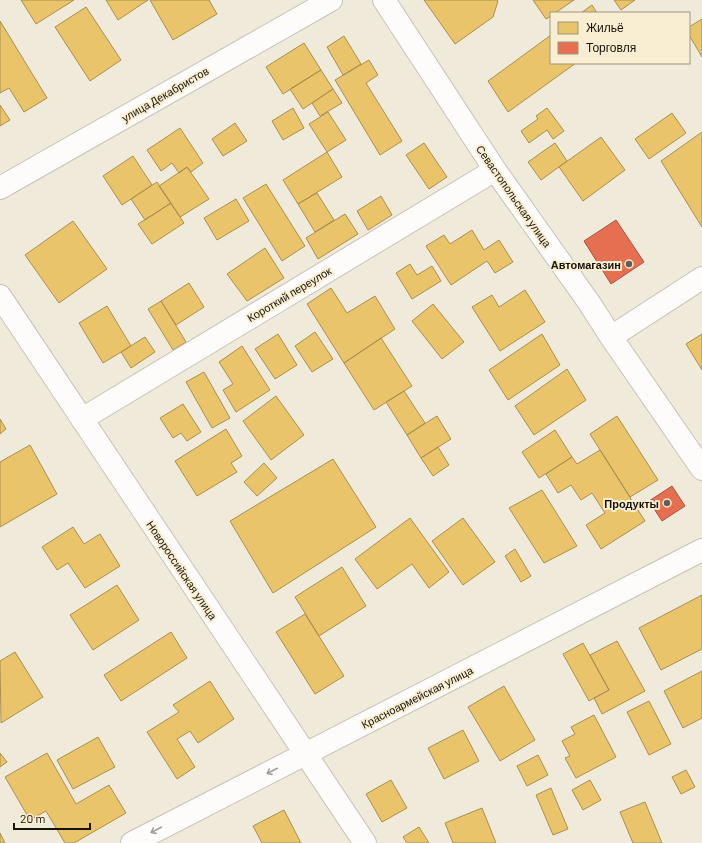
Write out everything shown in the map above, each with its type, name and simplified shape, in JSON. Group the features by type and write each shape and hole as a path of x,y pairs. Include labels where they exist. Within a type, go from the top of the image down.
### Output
{"street":[{"name":"улица Декабристов","path":"0,188 331,0"},
{"name":"Севастопольская улица","path":"384,0 495,170 590,304 702,469"},
{"name":"Короткий переулок","path":"82,419 495,170"},
{"path":"611,337 702,278"},
{"name":"Новороссийская улица","path":"0,296 290,732 307,753 366,843"},
{"name":"Красноармейская улица","path":"132,843 702,550"}],"building: Жильё":[{"path":"21,0 74,0 36,24"},
{"path":"106,0 148,0 118,20"},
{"path":"150,0 209,0 217,14 173,40"},
{"path":"424,0 498,1 493,17 455,44"},
{"path":"533,0 574,0 556,12 550,12 550,17 546,19"},
{"path":"614,0 635,0 621,10"},
{"path":"592,5 596,12 582,12"},
{"path":"86,7 121,60 90,81 55,27"},
{"path":"702,19 702,57 690,37 690,26"},
{"path":"0,21 47,98 24,112 9,88 0,93"},
{"path":"344,36 361,64 343,75 327,47"},
{"path":"550,36 550,64 575,64 508,112 488,81"},
{"path":"304,43 321,70 283,94 266,67"},
{"path":"369,60 378,75 366,83 402,141 380,155 335,80"},
{"path":"321,70 333,89 303,109 290,89"},
{"path":"333,89 342,103 320,116 312,103"},
{"path":"0,105 10,120 0,126"},
{"path":"293,108 304,128 283,140 272,121"},
{"path":"547,108 564,131 553,139 547,130 529,143 521,131 538,119 536,116"},
{"path":"328,112 346,140 327,152 309,124"},
{"path":"672,113 686,133 649,159 635,139"},
{"path":"235,123 247,141 223,156 212,139"},
{"path":"180,128 203,163 191,172 187,167 179,173 172,163 161,171 147,150"},
{"path":"702,132 702,227 661,161"},
{"path":"601,137 625,170 583,201 559,167"},
{"path":"424,143 447,177 429,189 406,155"},
{"path":"555,143 567,161 541,180 528,162"},
{"path":"327,152 342,177 298,204 283,180"},
{"path":"133,156 152,185 122,205 103,176"},
{"path":"187,167 209,199 180,217 159,186"},
{"path":"157,182 171,203 145,220 131,199"},
{"path":"266,184 305,246 282,261 243,198"},
{"path":"317,193 334,220 315,232 298,204"},
{"path":"381,196 392,215 368,230 357,211"},
{"path":"236,199 249,221 217,240 204,218"},
{"path":"171,203 184,223 152,244 138,224"},
{"path":"345,214 358,234 318,259 306,238"},
{"path":"73,221 107,269 59,303 25,255"},
{"path":"472,230 484,250 499,240 513,262 495,273 487,261 451,285 426,246 444,235 450,244"},
{"path":"265,248 284,278 247,301 227,274"},
{"path":"410,264 417,275 432,266 441,281 412,299 396,273"},
{"path":"189,283 204,307 176,325 161,301"},
{"path":"331,288 347,313 375,296 395,329 344,363 307,304"},
{"path":"525,290 545,322 500,351 472,307 492,295 499,307"},
{"path":"161,301 186,342 173,350 148,309"},
{"path":"433,304 464,342 442,359 412,321"},
{"path":"107,306 131,346 103,363 79,323"},
{"path":"315,332 333,359 312,372 295,346"},
{"path":"278,334 297,365 275,379 255,349"},
{"path":"542,334 560,365 508,400 489,370"},
{"path":"702,334 702,370 686,344"},
{"path":"145,337 155,352 131,368 121,352"},
{"path":"381,338 412,386 374,410 344,363"},
{"path":"242,346 270,390 236,412 223,390 233,384 219,362"},
{"path":"567,369 586,400 534,435 515,406"},
{"path":"204,372 230,418 212,428 186,382"},
{"path":"404,391 425,423 407,435 386,402"},
{"path":"276,396 304,435 271,460 243,421"},
{"path":"183,404 201,432 187,441 181,433 173,438 160,418"},
{"path":"437,416 451,439 421,458 407,435"},
{"path":"617,416 658,480 630,497 590,434"},
{"path":"0,419 6,429 0,434"},
{"path":"226,429 242,456 231,463 237,472 197,496 175,461"},
{"path":"555,430 572,457 539,478 522,452"},
{"path":"30,445 57,494 0,527 0,462"},
{"path":"438,447 449,465 433,476 421,458"},
{"path":"600,450 645,521 601,549 586,525 605,513 592,493 581,500 571,485 558,493 546,474 572,457 577,464"},
{"path":"333,459 376,527 273,593 230,521"},
{"path":"264,463 277,478 257,496 244,482"},
{"path":"542,490 577,546 544,563 509,508"},
{"path":"410,518 449,572 429,588 412,564 377,589 355,559"},
{"path":"463,518 495,562 463,585 432,541"},
{"path":"73,527 84,544 100,534 120,566 85,588 68,563 57,570 42,547"},
{"path":"515,549 531,576 521,582 505,556"},
{"path":"342,567 366,606 319,636 295,597"},
{"path":"117,585 139,620 93,650 70,615"},
{"path":"702,595 702,649 661,670 639,628"},
{"path":"305,614 344,676 315,694 276,632"},
{"path":"171,632 187,658 121,701 104,675"},
{"path":"617,641 645,691 602,714 594,698 609,690 590,655"},
{"path":"583,643 609,690 589,701 563,654"},
{"path":"15,652 43,697 1,723 0,661"},
{"path":"702,671 702,718 683,728 664,691"},
{"path":"210,681 234,719 198,743 190,731 177,739 195,767 177,779 147,732 179,712 173,705"},
{"path":"504,686 535,740 500,761 468,707"},
{"path":"649,701 671,744 649,755 627,712"},
{"path":"594,715 616,757 576,778 565,758 570,756 562,741 575,734 571,727"},
{"path":"463,730 479,761 444,779 428,748"},
{"path":"98,737 115,767 73,789 57,760"},
{"path":"0,753 7,762 0,767"},
{"path":"47,753 76,804 109,785 126,813 74,843 65,843 46,811 30,820 5,777"},
{"path":"538,755 548,775 527,786 517,766"},
{"path":"686,770 695,787 681,794 672,777"},
{"path":"391,780 407,808 382,822 366,794"},
{"path":"590,780 601,800 583,810 572,790"},
{"path":"551,788 568,829 553,835 536,795"},
{"path":"645,802 662,843 633,843 620,812"},
{"path":"482,808 496,843 453,843 445,823"},
{"path":"284,810 301,843 262,843 253,826"},
{"path":"419,827 429,843 407,843 403,837"},
{"path":"0,833 5,843 0,843"}],"building: Торговля":[{"path":"616,220 644,262 611,284 584,241"},
{"name":"Продукты","path":"672,486 685,506 662,521 649,501"}],"place":[{"name":"Автомагазин","path":"629,264"},
{"name":"Продукты","path":"667,503"}]}
